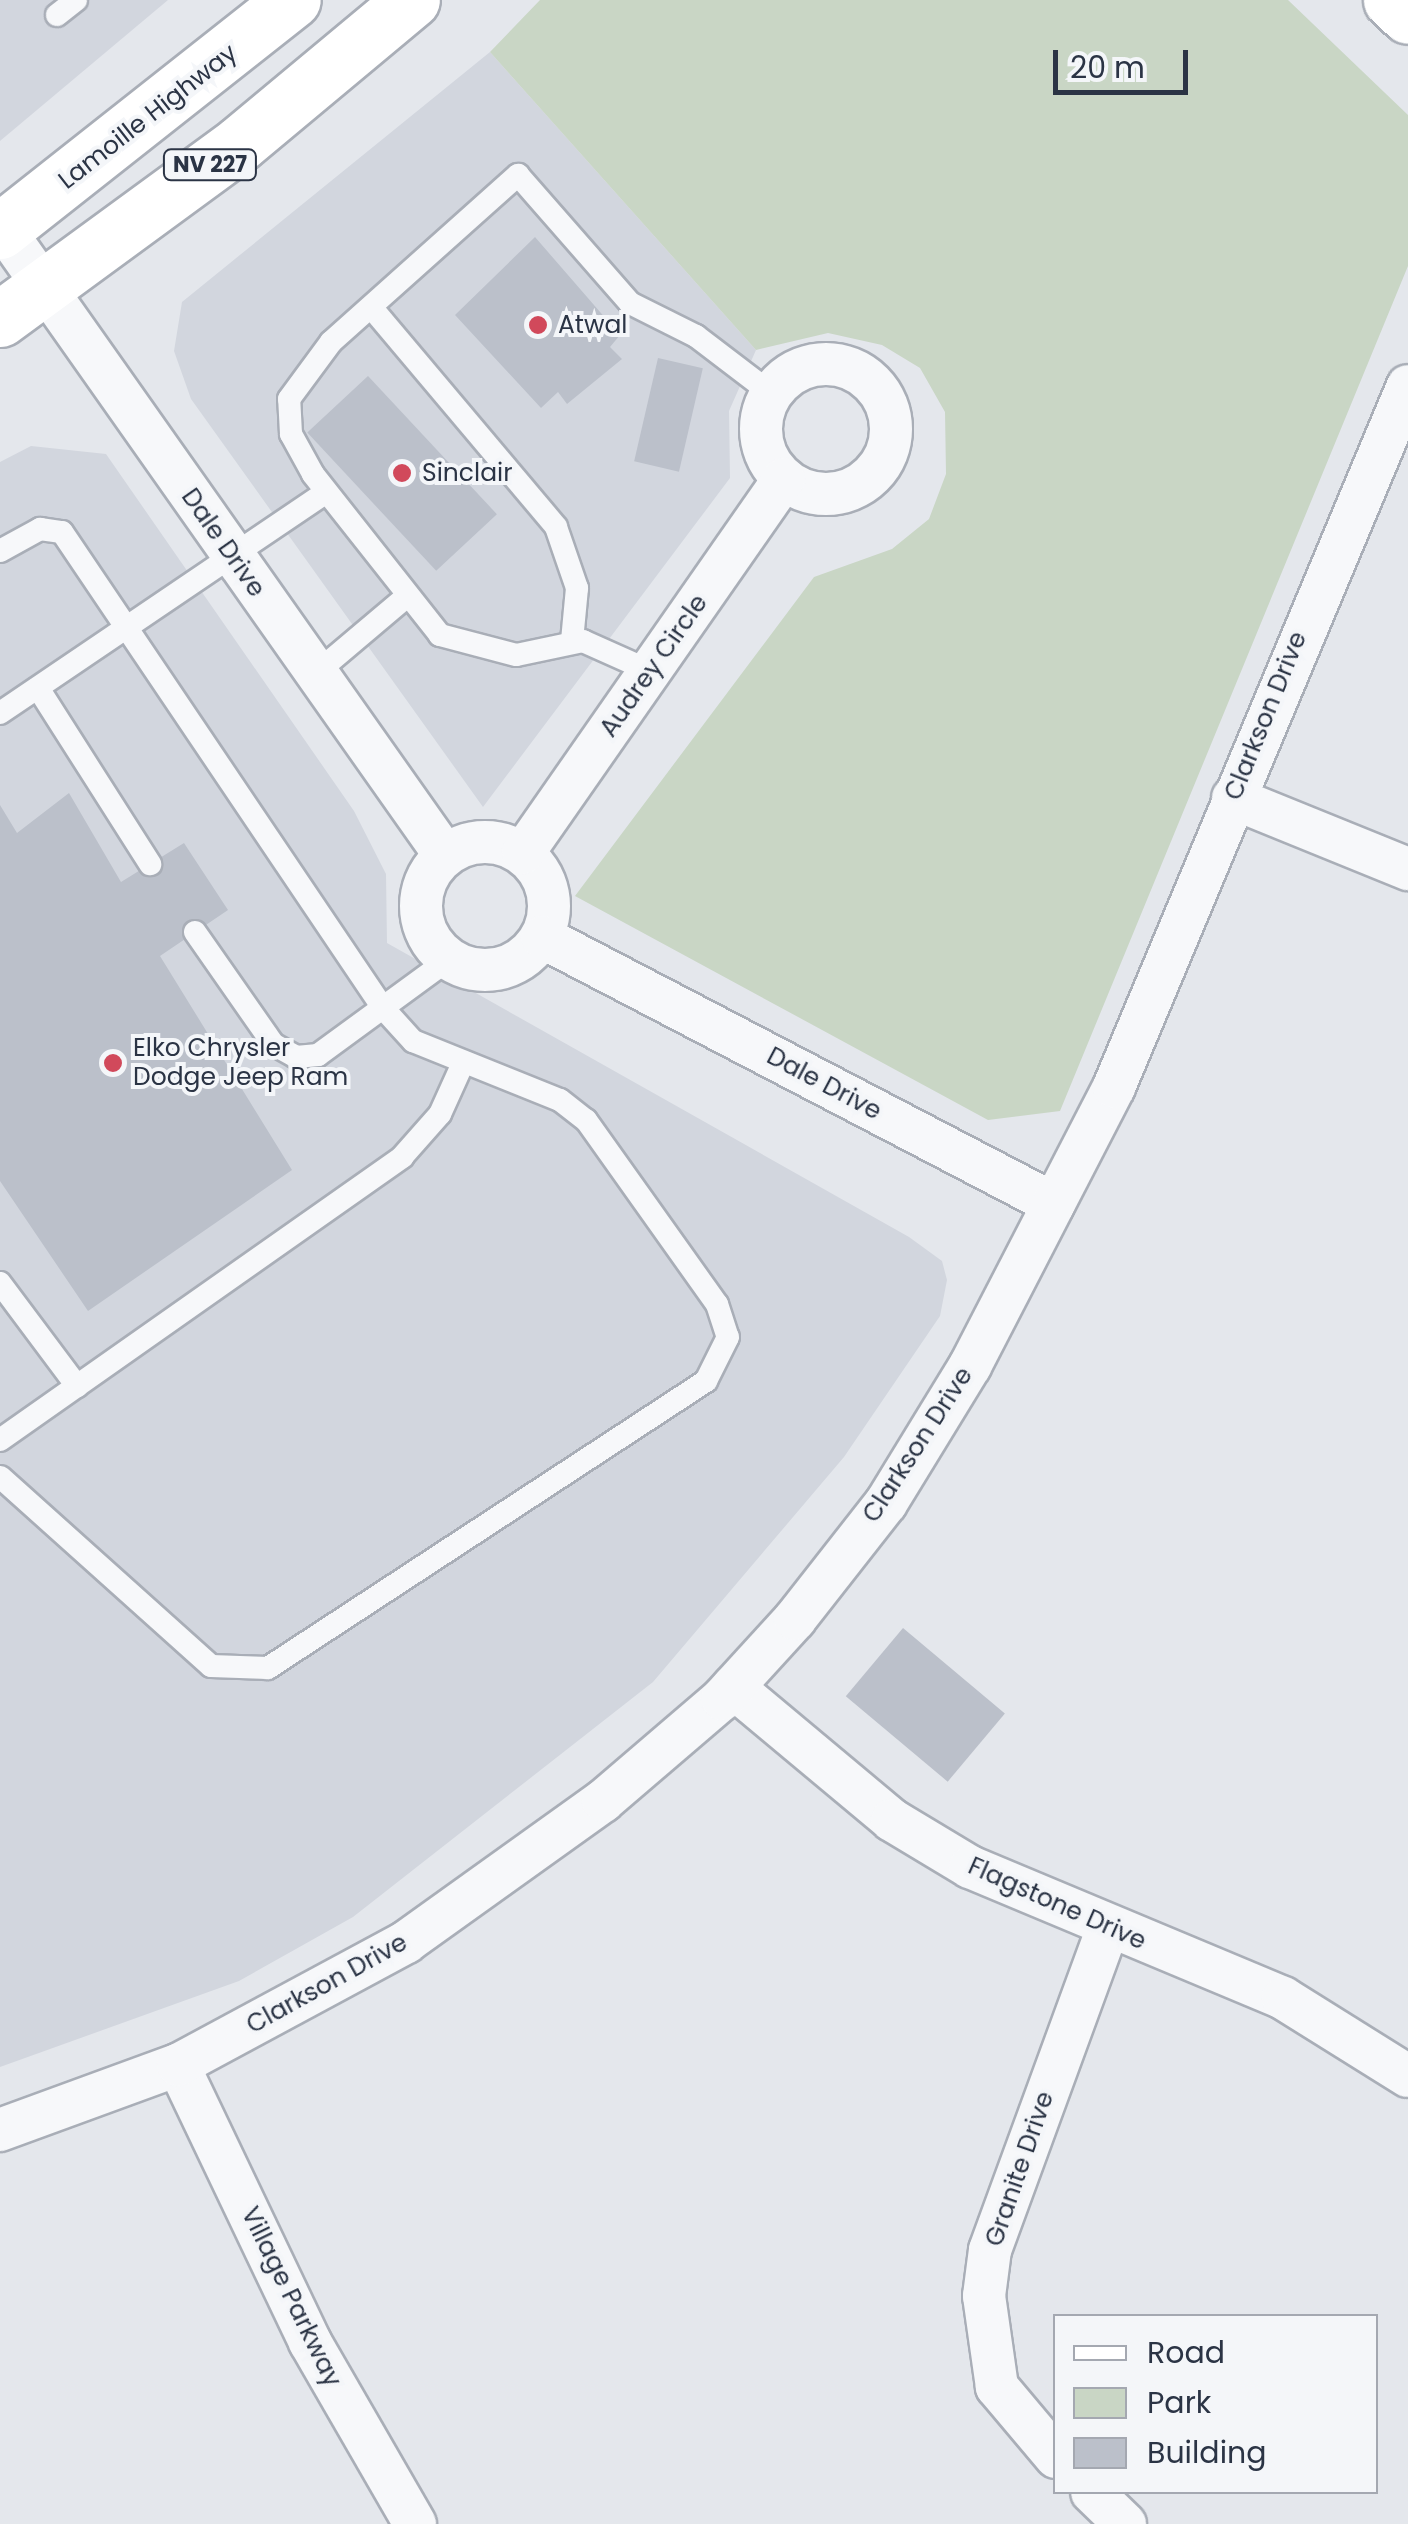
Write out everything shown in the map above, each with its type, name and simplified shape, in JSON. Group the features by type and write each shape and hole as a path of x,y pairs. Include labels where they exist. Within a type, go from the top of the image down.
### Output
{"main road":[{"name":"Lamoille Highway","path":"1,228 293,0"},
{"name":"NV 227","path":"0,319 412,0"},
{"path":"1390,0 1408,16"}],"street":[{"name":"Dale Drive","path":"1,228 445,855"},
{"path":"829,364 870,381 891,420 882,464 858,486 825,494 784,479 764,448 772,394 797,372 829,364"},
{"name":"Clarkson Drive","path":"0,2130 178,2064 406,1942 603,1801 733,1687 886,1503 1054,1204 1114,1087 1408,386"},
{"name":"Audrey Circle","path":"523,854 784,479"},
{"path":"1233,798 1408,869"},
{"path":"484,842 523,854 550,901 542,937 490,971 449,960 420,908 445,855 484,842"},
{"name":"Dale Drive","path":"542,937 1054,1204"},
{"name":"Flagstone Drive","path":"733,1687 892,1820 970,1868 1283,1998 1408,2076"},
{"name":"Granite Drive","path":"1053,2452 997,2387 984,2296 1001,2218 1108,1928"},
{"name":"Village Parkway","path":"178,2064 310,2342 415,2524"},
{"path":"1094,2494 1125,2524"}],"lane":[{"path":"57,15 76,0"},
{"path":"650,671 572,641 516,655 466,648 440,635 326,492 291,434 289,399 300,376 518,175 630,303 696,336 772,394"},
{"path":"371,307 556,527 577,588 572,641"},
{"path":"0,714 326,492"},
{"path":"0,551 40,529 62,532 383,1008 413,1040 560,1100 598,1136 716,1304 728,1337 706,1381 268,1668 211,1666 0,1477"},
{"path":"316,673 406,596"},
{"path":"38,688 150,864"},
{"path":"195,932 282,1053 318,1056 449,960"},
{"path":"0,1440 402,1157 440,1114 464,1062"},
{"path":"0,1283 76,1386"}],"shaded area":[{"path":"0,0 168,0 0,141"},
{"path":"490,52 756,350 729,411 730,478 483,807 191,399 174,351 182,302"},
{"path":"31,446 106,454 354,811 386,874 387,943 909,1237 942,1261 947,1280 940,1316 844,1457 653,1682 353,1917 239,1981 0,2067 0,462"}],"green space":[{"path":"540,0 1288,0 1408,115 1408,266 1060,1111 988,1120 575,896 814,577 892,549 929,519 946,474 945,412 920,368 882,345 828,333 756,350 490,52"}],"building":[{"name":"Atwal","path":"535,237 620,335 610,347 622,359 567,404 558,392 541,408 455,315"},
{"path":"658,358 703,368 679,472 634,461"},
{"name":"Sinclair","path":"368,376 497,514 436,571 307,433"},
{"name":"Elko Chrysler Dodge Jeep Ram","path":"69,793 121,882 184,843 228,910 160,956 292,1170 88,1311 0,1181 0,805 17,833"},
{"path":"903,1628 1005,1713 948,1782 846,1696"}],"place":[{"name":"Atwal","path":"538,325"},
{"name":"Sinclair","path":"402,473"},
{"name":"Elko Chrysler Dodge Jeep Ram","path":"113,1063"}]}
